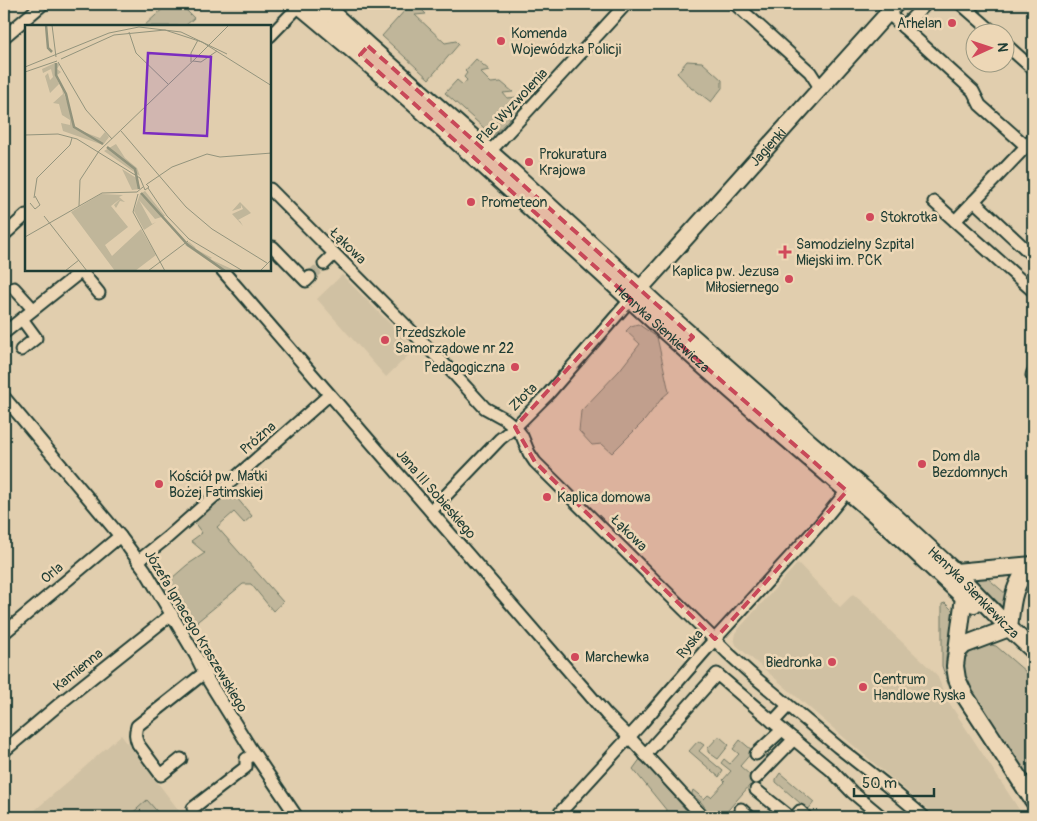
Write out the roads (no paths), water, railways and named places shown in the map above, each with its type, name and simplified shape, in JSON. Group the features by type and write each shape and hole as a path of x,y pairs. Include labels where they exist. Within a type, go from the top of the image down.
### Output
{"main road":[{"name":"Henryka Sienkiewicza","path":"322,4 364,50 758,404 848,491 964,597 1009,628"},
{"name":"Henryka Sienkiewicza","path":"299,5 364,50"},
{"name":"Henryka Sienkiewicza","path":"758,404 808,442 863,488 955,572 1009,628"},
{"path":"955,572 1032,565"},
{"path":"1009,628 1013,596 1021,576 1032,565"},
{"path":"964,597 954,666 957,679 965,696 1033,800"},
{"path":"957,652 964,645 1009,628"},
{"path":"1009,628 1033,650"}],"street":[{"path":"4,37 43,4"},
{"name":"Plac Wyzwolenia","path":"485,158 626,4"},
{"path":"735,4 810,72 821,89"},
{"path":"903,27 926,4"},
{"path":"961,4 982,22"},
{"path":"271,35 299,5"},
{"path":"892,8 903,27 973,91 980,105 1029,142 955,221"},
{"name":"Jagienki","path":"636,294 892,8"},
{"path":"1014,52 1033,69"},
{"name":"Łąkowa","path":"271,190 442,362 485,408 515,427 522,436 535,462 751,674 924,817"},
{"path":"974,201 1033,256"},
{"path":"934,202 1033,291"},
{"path":"4,235 25,216"},
{"path":"273,247 306,281 310,278"},
{"path":"324,264 334,254"},
{"path":"4,333 81,271"},
{"path":"83,271 99,293"},
{"name":"Jana III Sobieskiego","path":"223,271 606,714 703,817"},
{"path":"14,288 33,309"},
{"name":"Złota","path":"431,511 500,439 515,427 549,393 636,294"},
{"path":"21,350 36,338 22,319"},
{"name":"Próżna","path":"138,561 168,537 329,395"},
{"name":"Józefa Ignacego Kraszewskiego","path":"4,396 120,536 152,580 204,673 254,754 297,817"},
{"name":"Ryska","path":"556,817 642,724 715,639 848,491"},
{"name":"Orla","path":"4,633 120,536"},
{"name":"Kamienna","path":"4,751 172,614"},
{"path":"181,759 161,775 138,744 135,739 135,732 137,726 204,673"},
{"path":"644,755 717,674 756,713 778,726 794,739 882,817"},
{"path":"756,754 778,726 788,706"},
{"path":"790,817 756,784 794,739"},
{"path":"193,808 246,767 246,759 254,754"},
{"path":"795,817 800,811 806,817"}],"tunnel":[{"path":"310,277 324,264"}],"place":[{"name":"Arhelan","path":"952,23"},
{"name":"Komenda Wojewódzka Policji","path":"501,41"},
{"name":"Prokuratura Krajowa","path":"529,162"},
{"name":"Prometeon","path":"471,202"},
{"name":"Stokrotka","path":"870,217"},
{"name":"Samodzielny Szpital Miejski im. PCK","path":"785,252"},
{"name":"Kaplica pw. Jezusa Miłosiernego","path":"789,279"},
{"name":"Przedszkole Samorządowe nr 22","path":"385,340"},
{"name":"Pedagogiczna","path":"515,367"},
{"name":"Dom dla Bezdomnych","path":"922,464"},
{"name":"Kościół pw. Matki Bożej Fatimskiej","path":"159,484"},
{"name":"Kaplica domowa","path":"547,497"},
{"name":"Marchewka","path":"575,657"},
{"name":"Biedronka","path":"832,662"},
{"name":"Centrum Handlowe Ryska","path":"863,687"}]}
